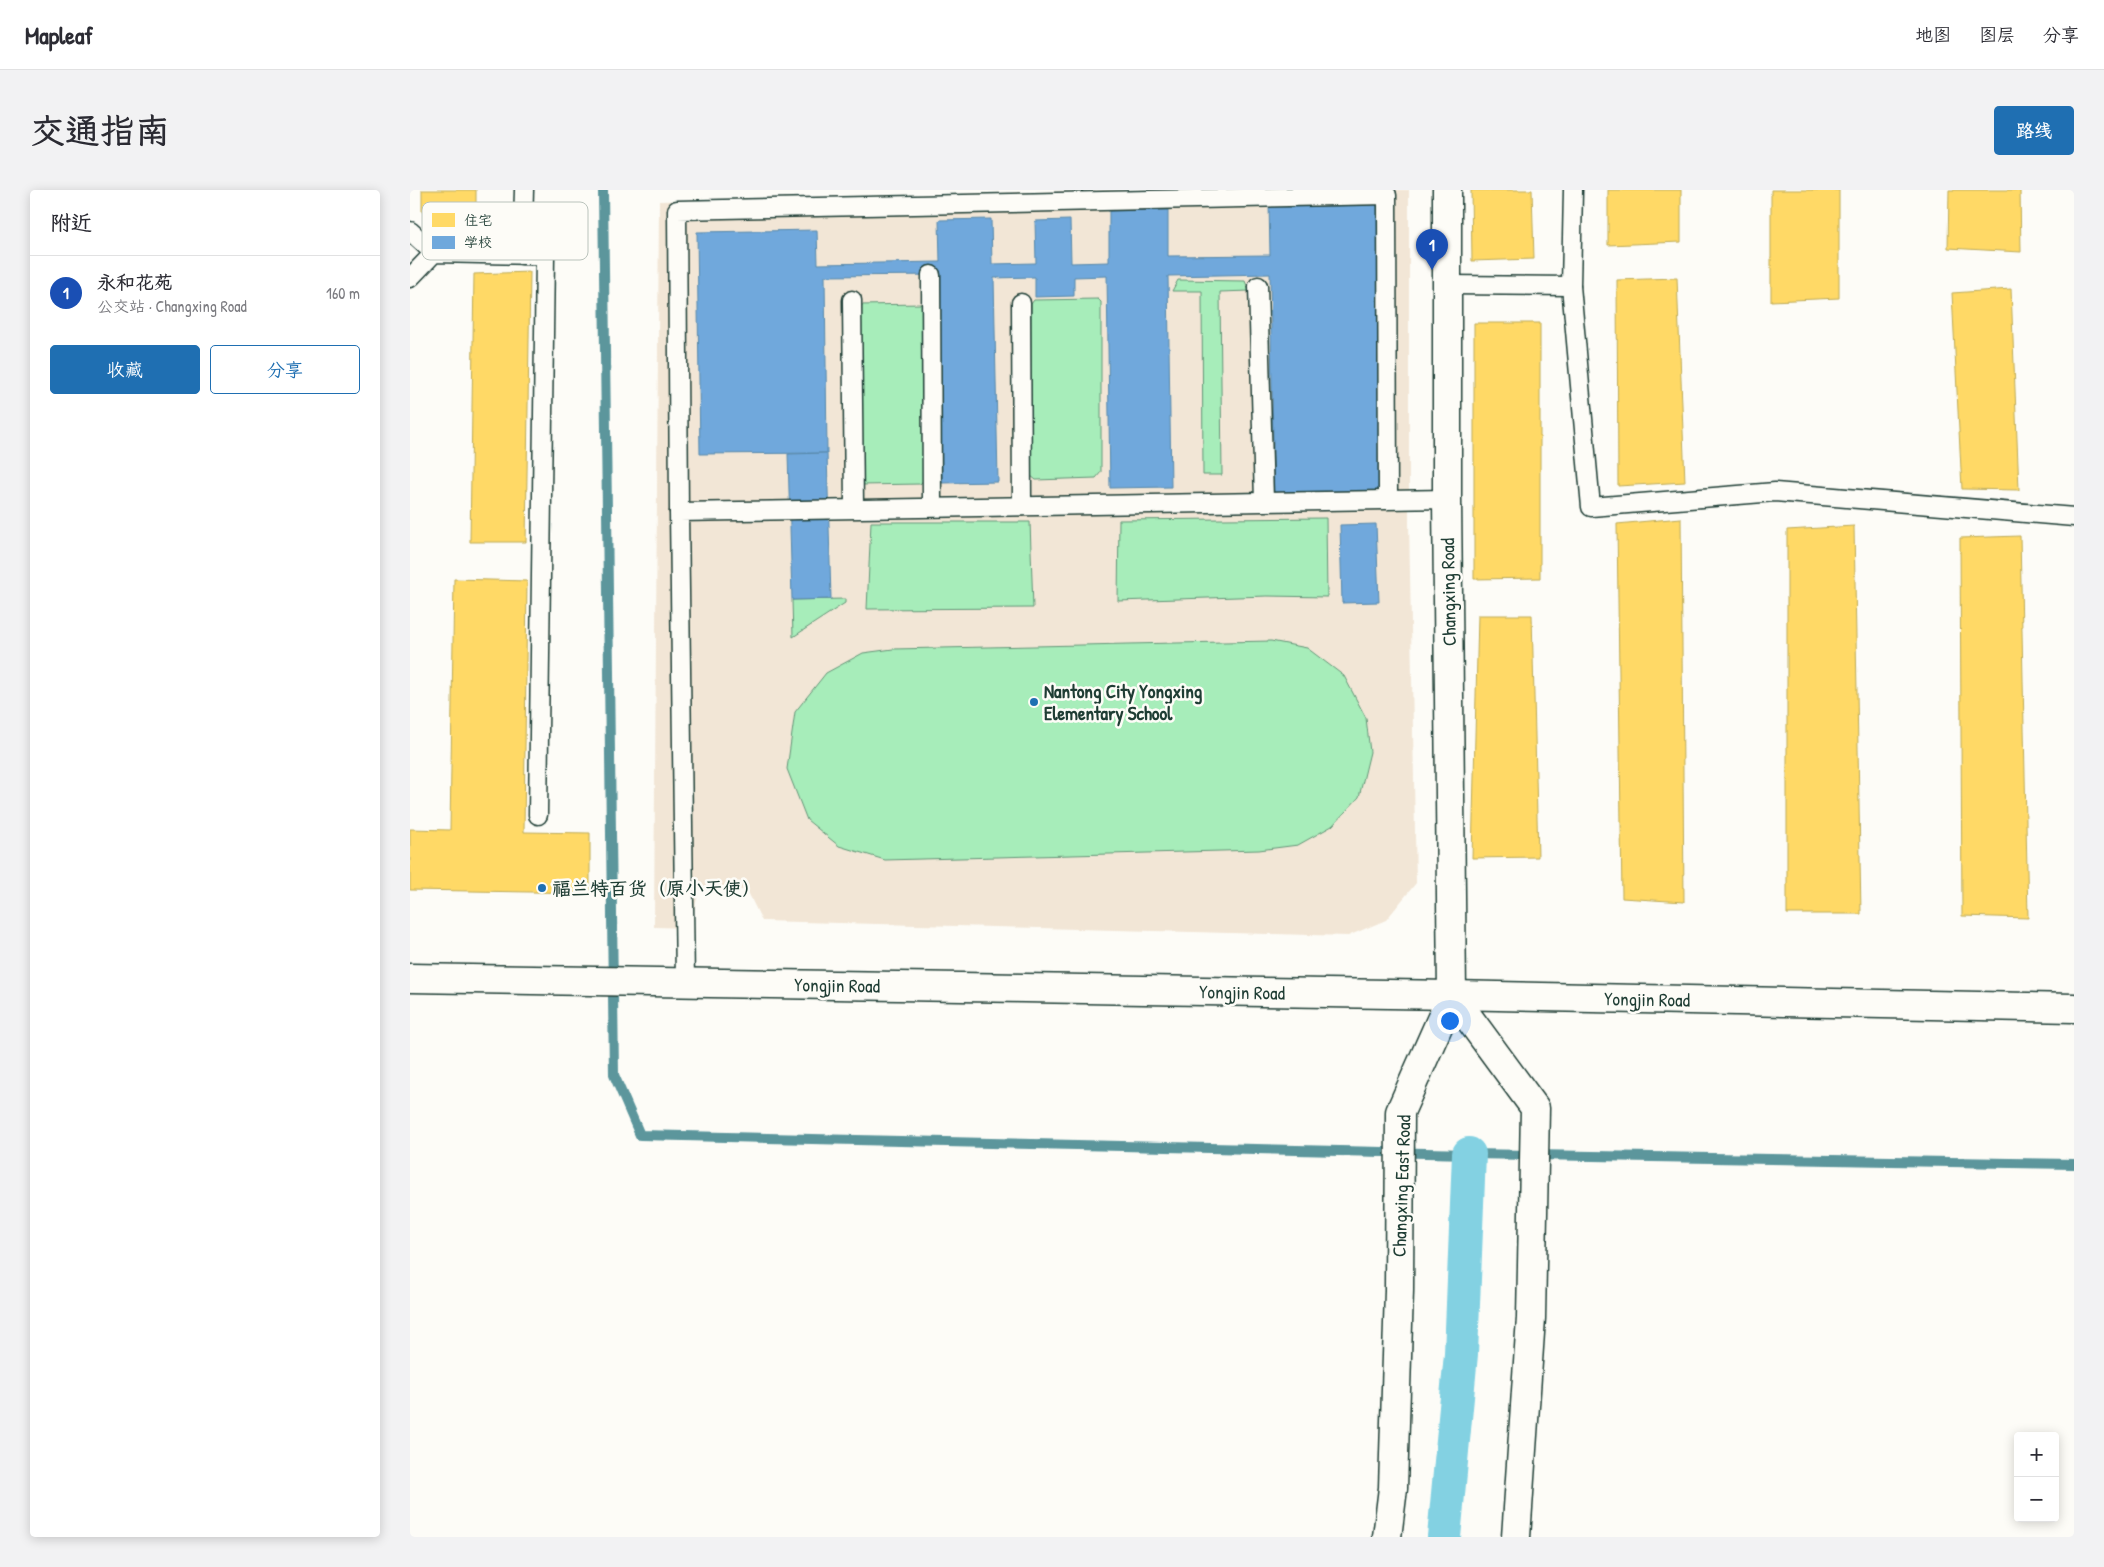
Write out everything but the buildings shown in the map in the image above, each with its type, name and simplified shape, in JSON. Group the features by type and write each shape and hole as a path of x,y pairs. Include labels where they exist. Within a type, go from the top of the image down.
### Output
{"street":[{"name":"Changxing Road","path":"1446,190 1448,284 1446,498 1452,995"},
{"name":"Yongjin Road","path":"410,978 1452,995 2074,1008"},
{"path":"1452,995 1536,1108 1531,1318 1516,1537"},
{"name":"Changxing East Road","path":"1387,1537 1393,1478 1399,1290 1400,1112 1452,995"}],"lane":[{"path":"1572,190 1571,286 1590,508 1775,492 2074,517"},
{"path":"672,983 679,512 677,210 1387,195 1388,499"},
{"path":"410,231 422,242"},
{"path":"410,278 428,260"},
{"path":"538,815 545,260"},
{"path":"931,275 932,507"},
{"path":"1448,284 1571,286"},
{"path":"1258,286 1264,502"},
{"path":"852,300 854,508"},
{"path":"1021,303 1022,506"},
{"path":"679,512 1446,498"}],"shaded area":[{"name":"Nantong City Yongxing Elementary School","path":"1113,190 1409,190 1409,522 1416,883 1386,920 1348,936 762,921 747,890 699,890 690,928 654,927 659,201"}],"green space":[{"path":"1178,280 1245,281 1249,291 1220,292 1222,475 1203,475 1202,291 1172,291"},
{"path":"1098,299 1101,302 1101,472 1096,478 1036,480 1031,476 1031,304 1034,300"},
{"path":"923,304 926,477 920,484 861,485 859,305"},
{"path":"1326,518 1327,597 1267,596 1118,601 1119,520"},
{"path":"871,522 1030,522 1033,608 867,609"},
{"path":"845,599 845,603 793,637 792,600"},
{"path":"1271,641 1307,648 1344,676 1366,718 1370,752 1359,797 1332,826 1298,845 1259,850 885,860 839,846 807,820 787,769 795,712 826,673 863,653 893,649"}],"waterway":[{"path":"603,190 614,1075 640,1135 1469,1154 2074,1164"},
{"path":"1444,1537 1461,1354 1469,1154"}],"place":[{"name":"永和花苑","path":"1432,270"},
{"name":"Nantong City Yongxing Elementary School","path":"1034,702"},
{"name":"福兰特百货（原小天使）","path":"542,888"}]}
